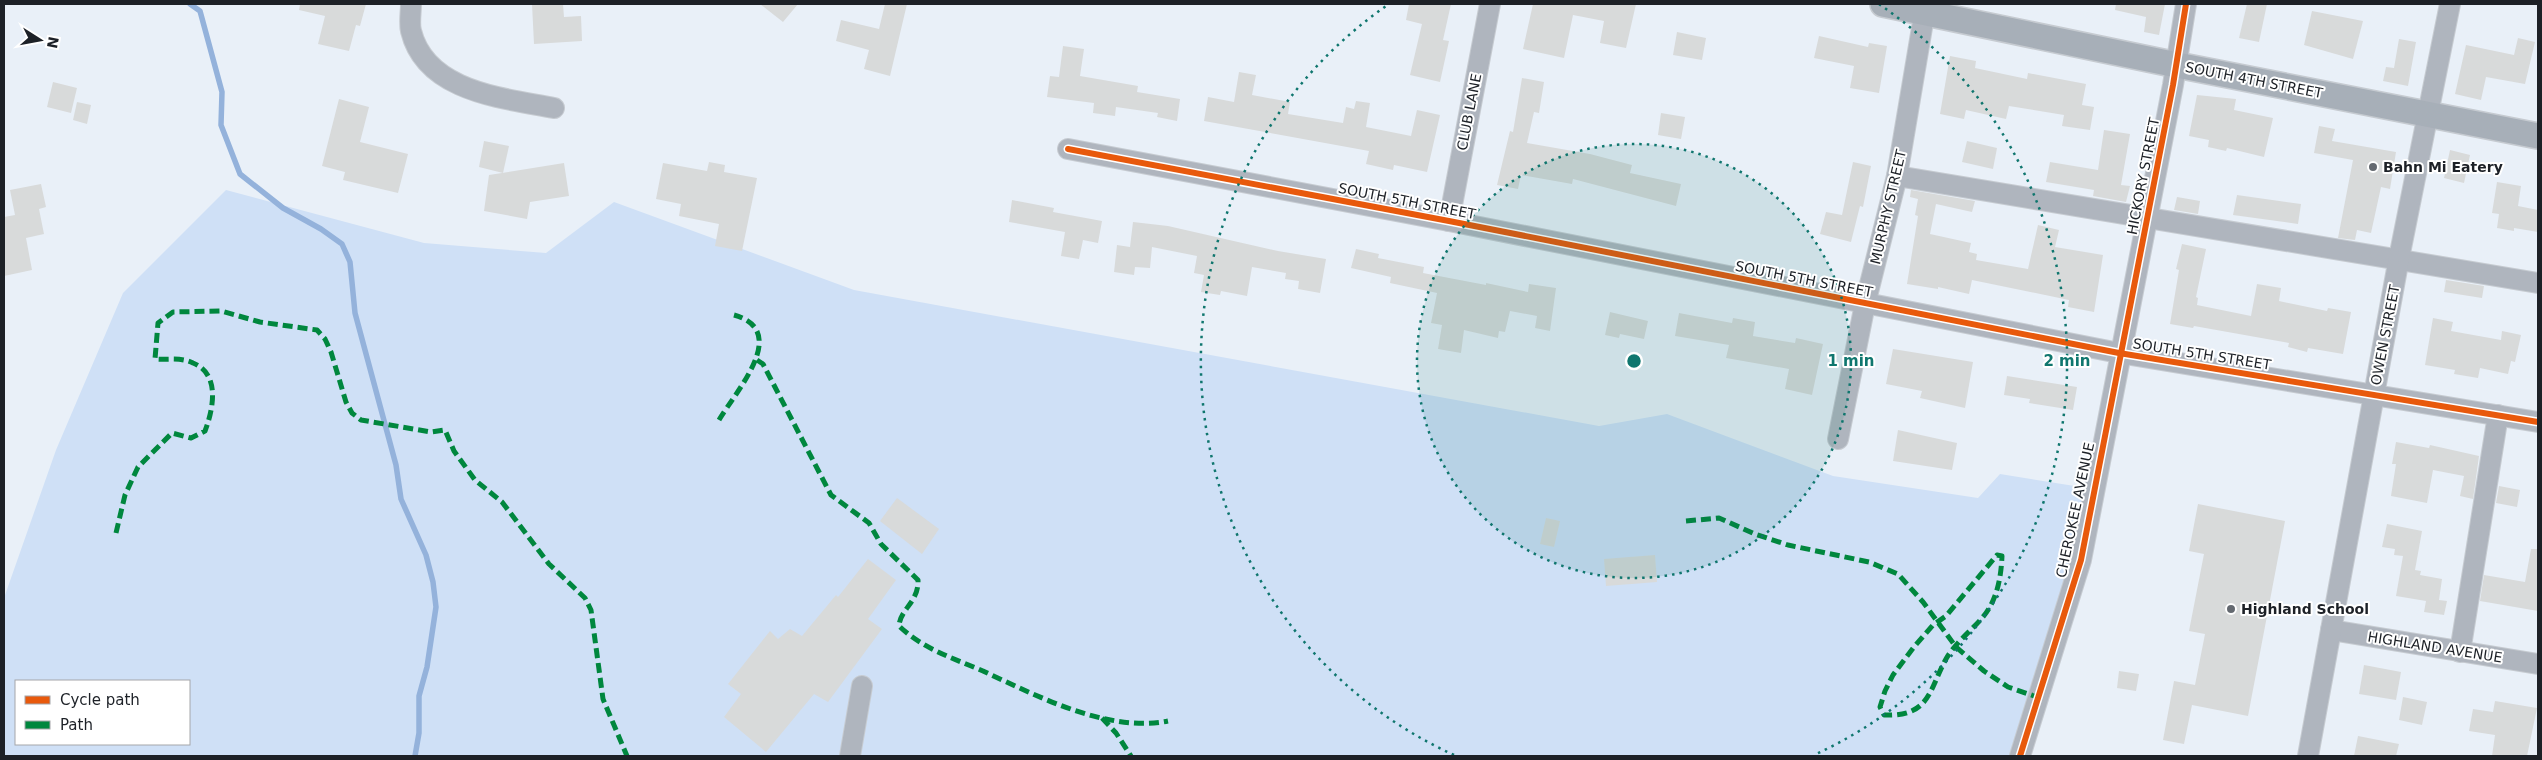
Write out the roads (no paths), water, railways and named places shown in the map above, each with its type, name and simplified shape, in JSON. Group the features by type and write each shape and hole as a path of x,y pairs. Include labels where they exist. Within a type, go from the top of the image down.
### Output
{"main road":[{"name":"SOUTH 4TH STREET","path":"1883,4 1925,8 2177,65 2429,113 2538,136"}],"street":[{"path":"411,4 410,30 422,58 446,79 490,96 554,108"},
{"name":"CLUB LANE","path":"1449,221 1490,4"},
{"name":"HICKORY STREET","path":"2119,353 2148,219 2177,65 2186,4"},
{"name":"OWEN STREET","path":"2308,756 2399,258 2450,4"},
{"name":"MURPHY STREET","path":"1838,439 1865,304 1897,176 1925,8"},
{"name":"SOUTH 5TH STREET","path":"1068,149 1449,221 2119,353 2538,422"},
{"path":"1897,176 2538,282"},
{"name":"CHEROKEE AVENUE","path":"2020,756 2081,560 2119,353"},
{"path":"2460,652 2498,415"},
{"name":"HIGHLAND AVENUE","path":"2331,630 2538,664"},
{"path":"850,756 862,686"}],"waterway":[{"path":"190,4 200,11 222,92 221,125 240,174 283,208 321,229 342,244 350,262 355,313 396,465 401,499 426,555 433,582 436,607 427,667 419,696 419,733 415,756"}],"place":[{"name":"Bahn Mi Eatery","path":"2373,167"},
{"name":"Highland School","path":"2231,609"}]}
